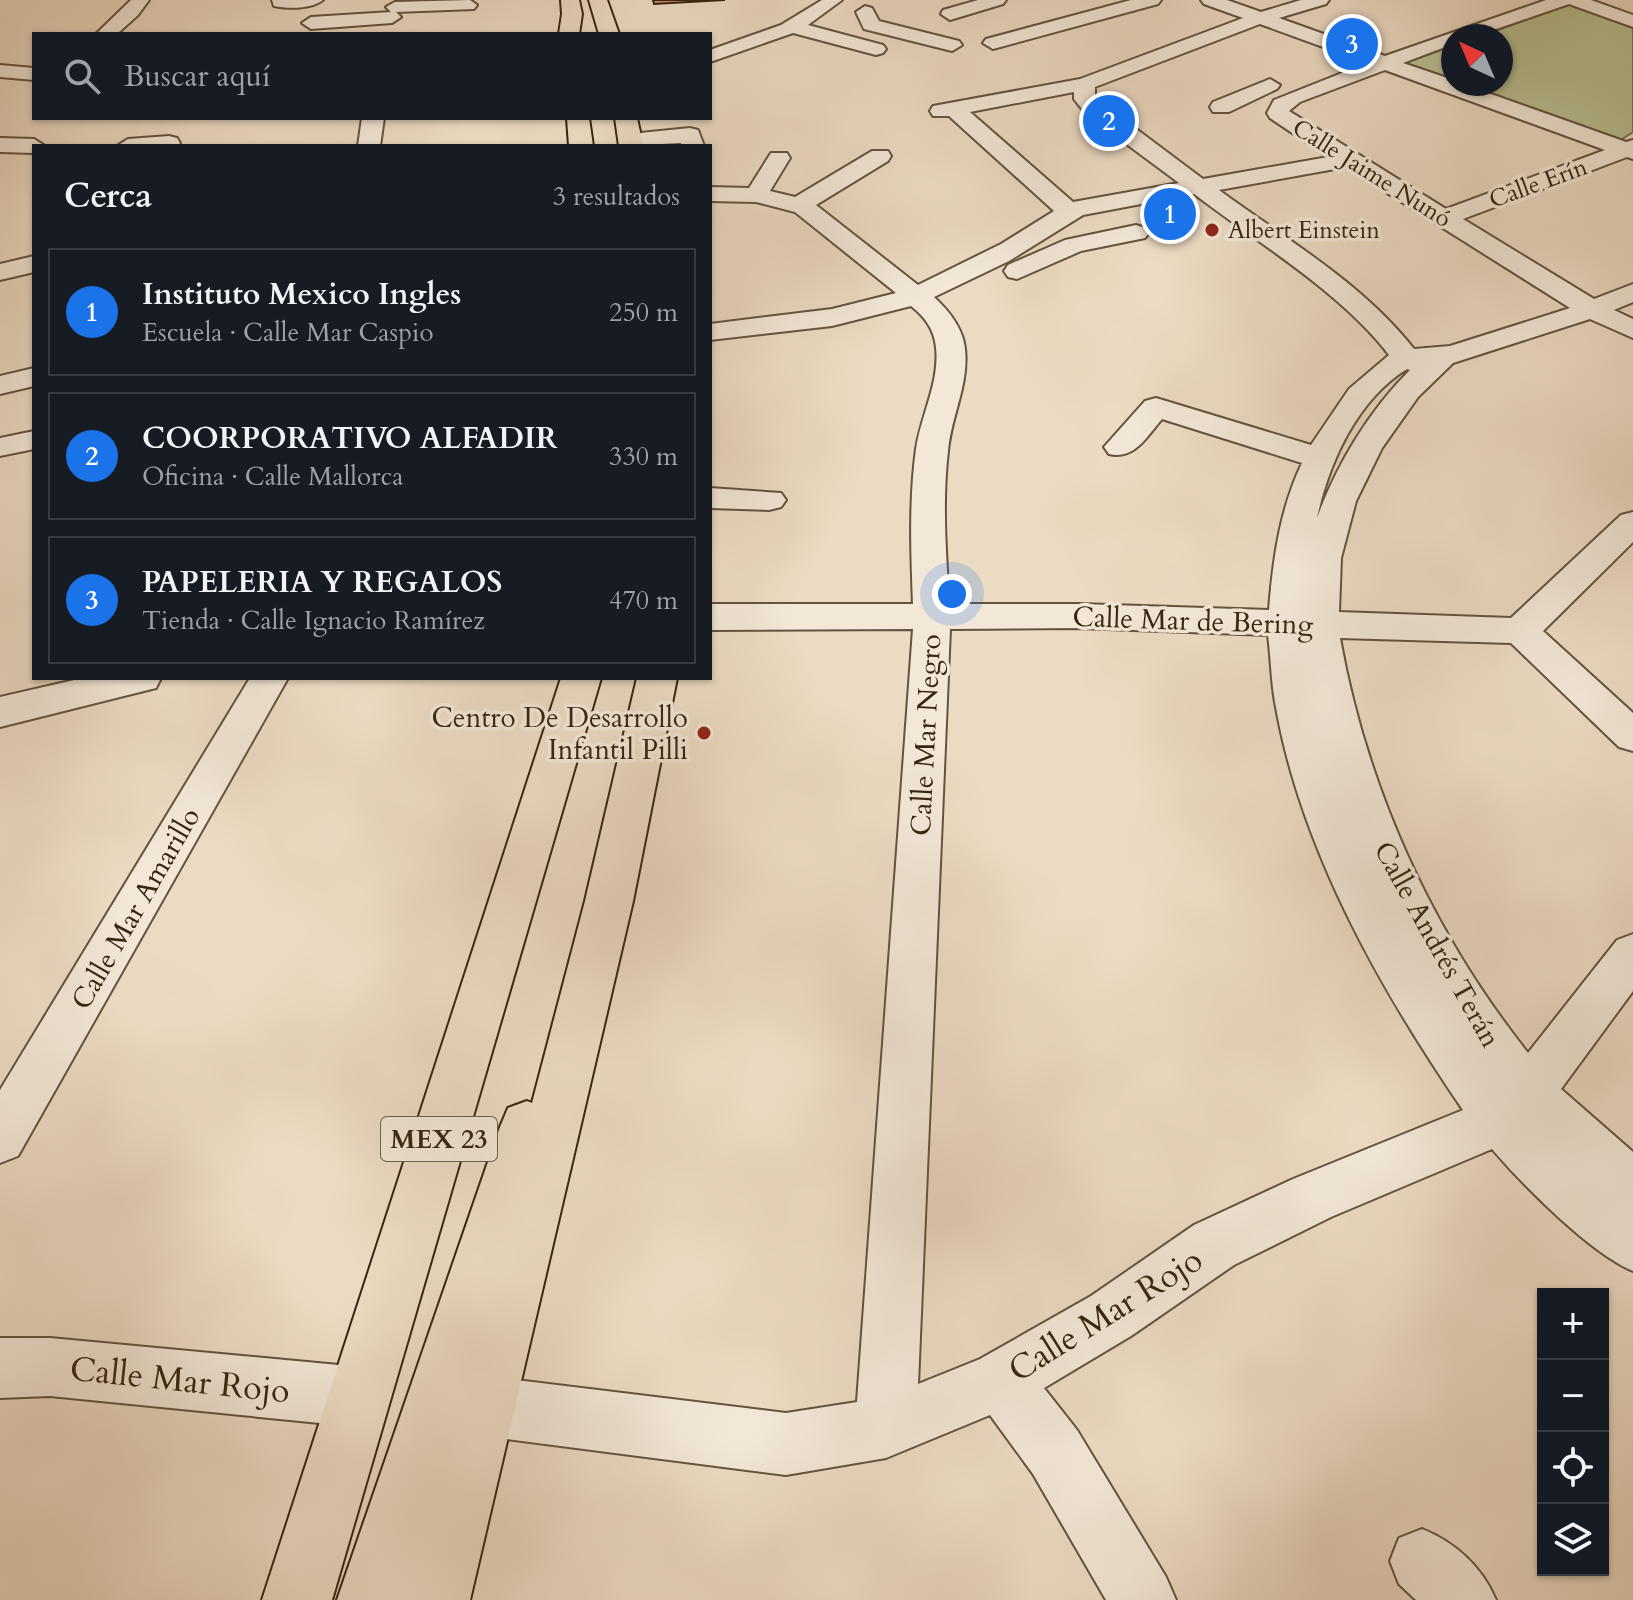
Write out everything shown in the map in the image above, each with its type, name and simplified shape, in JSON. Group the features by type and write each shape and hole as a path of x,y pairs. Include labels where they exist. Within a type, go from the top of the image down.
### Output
{"main road":[{"path":"570,32 591,4"},
{"path":"578,32 591,4"},
{"path":"591,4 608,32"},
{"path":"591,4 616,32"},
{"path":"578,120 581,144"},
{"name":"MEX 23","path":"297,1600 580,680"},
{"name":"MEX 23","path":"372,1600 511,1171 609,901 657,680"},
{"path":"435,1600 609,901"}],"street":[{"path":"108,32 140,0"},
{"path":"280,2 314,0"},
{"path":"950,14 997,0"},
{"path":"993,43 1152,0"},
{"path":"1210,0 1631,150"},
{"path":"1069,211 947,110 1085,84 1260,18 1320,0"},
{"name":"Calle Jaime Nunó","path":"1493,24 1564,0"},
{"path":"1574,0 1633,21"},
{"path":"712,55 748,45 827,4 909,17"},
{"path":"311,23 468,5"},
{"path":"865,12 871,25 952,45"},
{"path":"789,26 876,49"},
{"name":"Calle Jaime Nunó","path":"1267,96 1293,98 1441,42"},
{"path":"0,71 32,74"},
{"path":"1085,84 1084,99 1094,109 1352,300 1385,331 1426,360"},
{"path":"1221,107 1267,96"},
{"name":"Calle Jaime Nunó","path":"1267,96 1278,113 1349,160 1593,310 1633,330"},
{"path":"168,144 181,120"},
{"path":"369,144 373,120"},
{"path":"629,135 690,135 692,144"},
{"path":"0,145 32,146"},
{"name":"Calle Erín","path":"1443,218 1631,150"},
{"path":"799,205 880,156"},
{"path":"756,195 779,158"},
{"path":"712,332 848,317 915,295 1027,240 1069,211 1349,160"},
{"name":"Calle Mar Negro","path":"712,194 756,195 799,205 817,215 915,295 942,320 950,338 952,357 933,441 926,495 932,615 886,1428"},
{"path":"972,269 1012,272 1074,245 1136,233"},
{"path":"0,272 32,264"},
{"name":"Calle Andrés Terán","path":"1303,623 1289,555 1299,512 1319,458 1366,390 1426,360 1593,310 1633,292"},
{"name":"Calle Andrés Terán","path":"1426,360 1356,463 1333,517 1321,576 1303,623 1296,704 1313,777 1350,870 1405,977 1474,1084 1515,1105 1551,1116 1633,1187"},
{"path":"0,385 32,377"},
{"path":"1120,447 1156,407 1319,458"},
{"path":"0,447 32,440"},
{"path":"712,498 769,500"},
{"path":"1633,523 1520,631 1633,736"},
{"name":"Calle Mar de Bering","path":"712,617 932,615 1520,631"},
{"path":"0,712 134,680"},
{"name":"Calle Mar Amarillo","path":"0,1138 268,680"},
{"path":"1515,1105 1633,954"},
{"name":"Calle Andrés Terán","path":"1515,1105 1520,1142 1633,1243"},
{"name":"Calle Mar Rojo","path":"483,1406 786,1444 886,1428 1001,1380 1111,1316 1214,1245 1515,1105"},
{"name":"Calle Mar Rojo","path":"0,1368 50,1367 360,1397"},
{"path":"1001,1380 1055,1452 1143,1600"}],"green space":[{"path":"1571,4 1633,26 1633,132 1619,141 1493,96 1513,96 1513,25"},
{"path":"1441,50 1441,78 1402,64"}],"building":[{"path":"653,0 725,0 654,4"}],"place":[{"name":"PAPELERIA Y REGALOS","path":"1352,44"},
{"name":"COORPORATIVO ALFADIR","path":"1109,121"},
{"name":"Instituto Mexico Ingles","path":"1170,214"},
{"name":"Albert Einstein","path":"1212,230"},
{"name":"Centro De Desarrollo Infantil Pilli","path":"704,733"}]}
